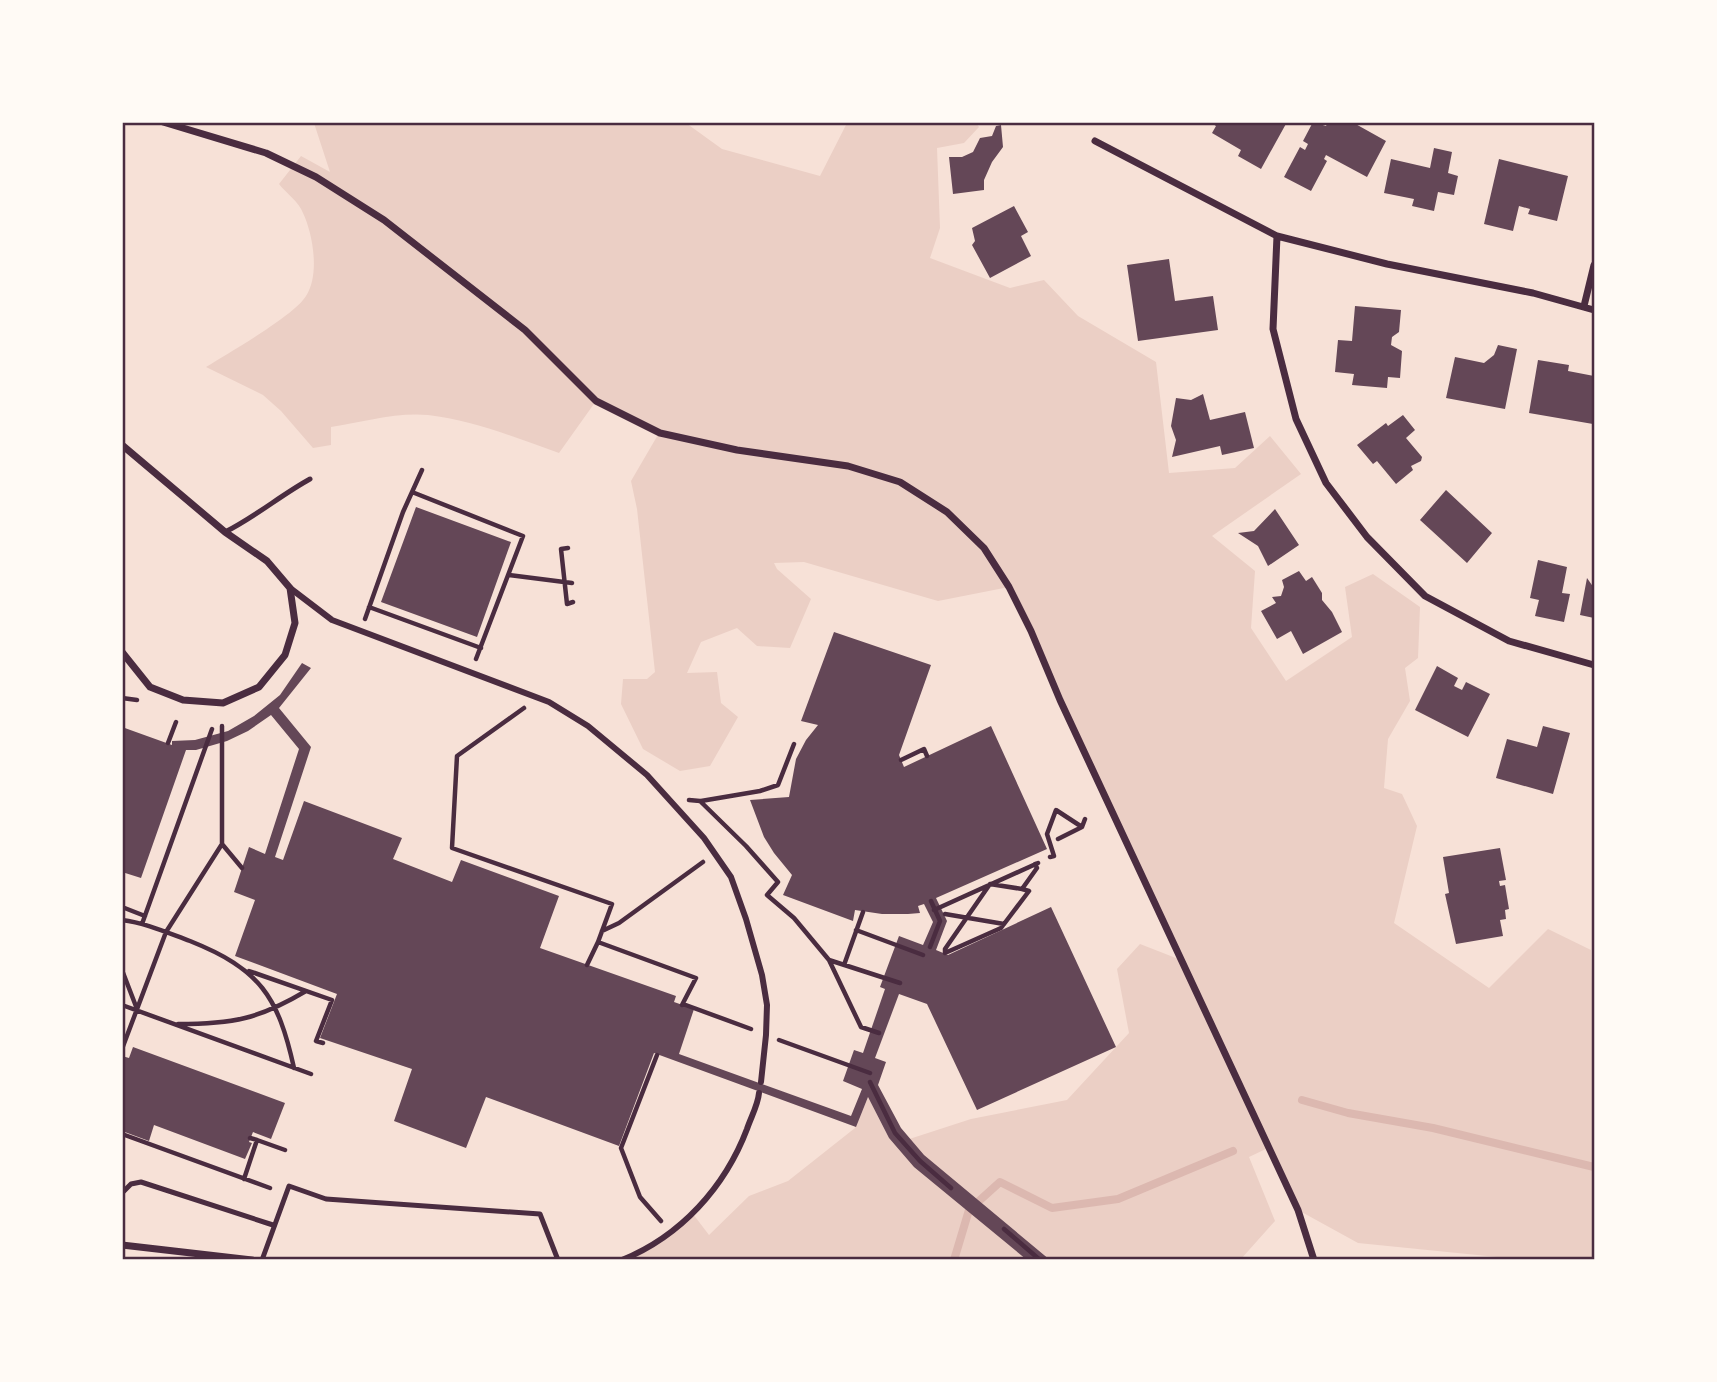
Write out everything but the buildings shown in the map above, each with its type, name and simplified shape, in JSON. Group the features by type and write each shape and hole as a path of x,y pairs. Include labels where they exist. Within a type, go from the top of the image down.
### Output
{"street":[{"path":"163,122 266,153 316,177 384,220 525,330 596,401 660,433 737,450 848,466 901,482 947,512 984,548 1009,587 1298,1210 1314,1259"},
{"path":"1095,141 1277,236 1387,264 1533,293 1594,310"},
{"path":"1277,236 1273,329 1296,419 1326,483 1367,537 1425,596 1509,641 1594,665"},
{"path":"1584,306 1594,265"},
{"path":"122,444 225,532 267,561 290,588 332,620 538,698 588,726 647,775 715,854 731,877 755,953 767,1005 761,1082"},
{"path":"122,652 150,687 183,700 223,704 259,687 285,654 295,623 290,588"},
{"path":"622,1259 638,1253 693,1214 718,1185 737,1154 759,1093"},
{"path":"122,1245 252,1259"}],"lane":[{"path":"225,532 252,519 288,491 310,479"},
{"path":"122,1193 131,1184 141,1182 273,1225"},
{"path":"262,1259 289,1186 326,1199 540,1214 558,1259"}],"path":[{"path":"366,616 403,512 422,470"},
{"path":"412,492 523,536 471,672"},
{"path":"568,548 561,548 568,583 567,604 573,603"},
{"path":"563,567 570,565"},
{"path":"509,575 568,583"},
{"path":"369,607 481,648"},
{"path":"122,698 137,700"},
{"path":"538,698 457,756 452,848 612,904 587,965"},
{"path":"168,743 176,722"},
{"path":"122,1049 166,932 222,844 222,726"},
{"path":"142,924 212,729"},
{"path":"667,797 700,801 728,798 778,785 794,744"},
{"path":"901,760 924,749 927,756"},
{"path":"700,801 778,882 767,895 794,918 829,960 861,1027 879,1033"},
{"path":"1050,857 1054,856 1047,834 1056,810 1082,827"},
{"path":"1058,839 1082,827 1085,819"},
{"path":"222,844 242,868"},
{"path":"602,931 619,923 715,854"},
{"path":"934,910 1037,863 1037,868 1022,889"},
{"path":"990,884 1028,891 1001,928 944,953 990,884"},
{"path":"930,901 940,921 930,947"},
{"path":"122,907 145,916"},
{"path":"844,965 863,912"},
{"path":"945,914 1004,924"},
{"path":"122,920 166,932 212,950 244,969 332,1000 316,1041 323,1043"},
{"path":"856,930 923,955"},
{"path":"598,942 696,978 683,1004 747,1028"},
{"path":"829,960 900,984"},
{"path":"244,969 263,987 276,1009 295,1068"},
{"path":"122,970 137,1010"},
{"path":"174,1024 236,1022 276,1009 307,991"},
{"path":"122,1004 312,1074"},
{"path":"766,1035 870,1073"},
{"path":"657,1055 621,1148 640,1197 662,1224"},
{"path":"870,1082 895,1133 920,1161 951,1188"},
{"path":"122,1134 270,1188"},
{"path":"250,1138 285,1150"},
{"path":"244,1179 257,1140"},
{"path":"1004,1228 1040,1259"}],"shaded area":[{"path":"314,123 686,123 722,149 820,176 847,123 976,123 979,127 964,143 937,148 940,228 930,258 1010,288 1044,280 1078,316 1156,362 1169,473 1235,468 1270,436 1301,474 1212,536 1255,571 1251,628 1286,681 1352,637 1345,587 1373,574 1420,607 1418,658 1405,668 1410,701 1388,739 1384,788 1402,794 1417,826 1394,923 1489,988 1548,929 1591,950 1594,1259 1517,1259 1358,1243 1298,1210 1268,1148 1249,1157 1275,1221 1241,1259 622,1259 638,1253 693,1214 709,1235 749,1196 788,1181 855,1128 868,1097 894,1144 971,1119 1067,1100 1129,1033 1117,969 1140,944 1181,960 1009,587 938,601 804,562 774,563 777,569 811,599 790,648 757,646 737,628 701,642 687,673 717,672 721,703 738,717 710,766 680,771 643,749 621,704 623,679 647,679 655,672 637,509 631,481 659,433 596,401 559,453 478,425 445,417 416,414 331,427 331,445 313,448 281,411 263,395 206,367 288,314 306,296 310,287 314,255 307,222 301,209 279,184 301,156 330,172"}],"waterway":[{"path":"1302,1100 1348,1113 1433,1128 1594,1167"},
{"path":"954,1260 969,1210 1000,1182 1052,1208 1118,1199 1233,1151"}]}
